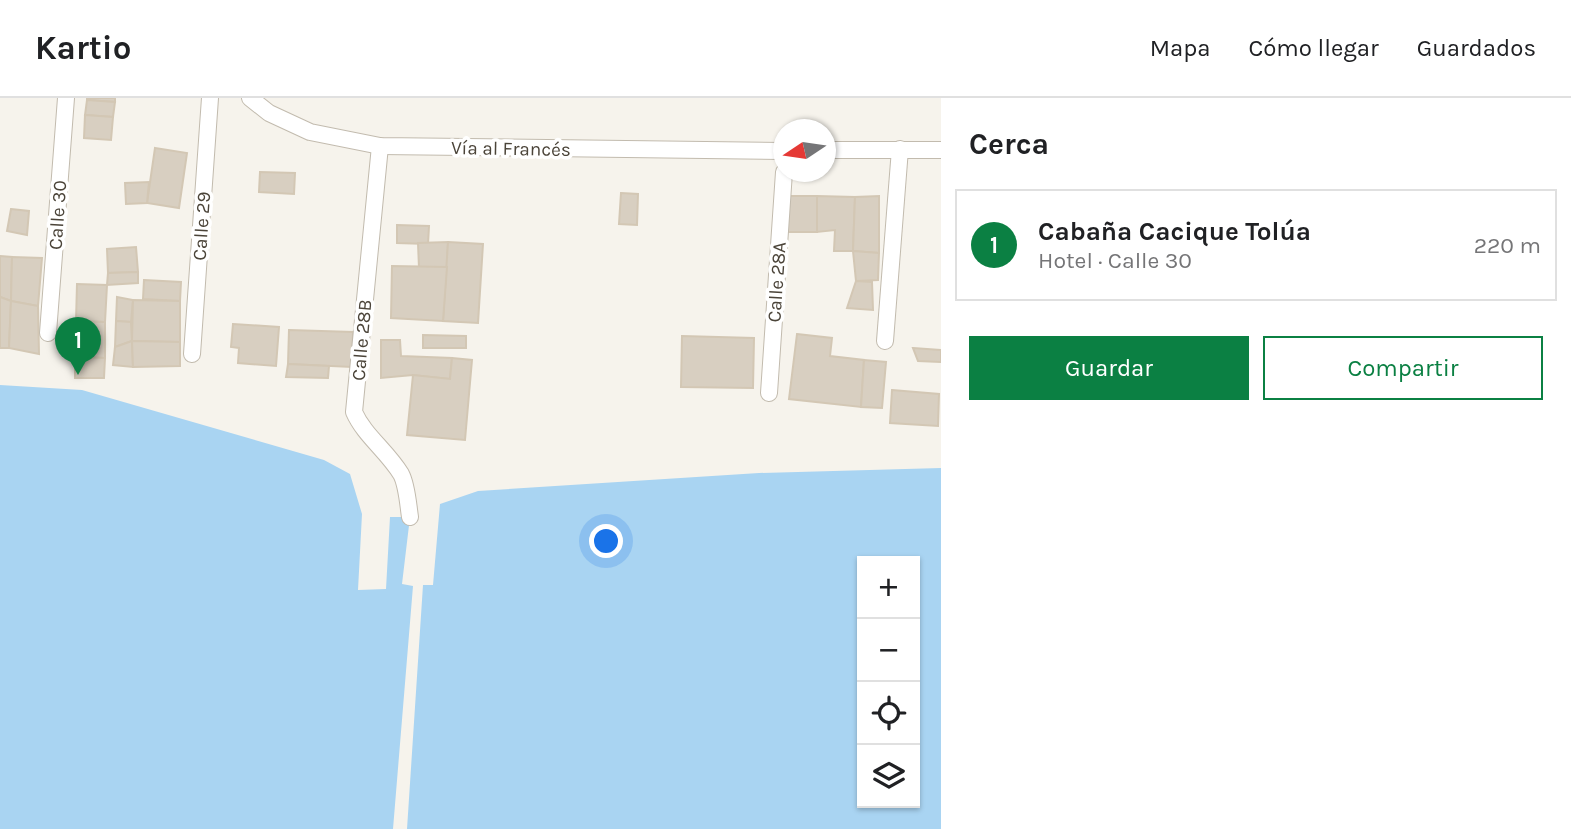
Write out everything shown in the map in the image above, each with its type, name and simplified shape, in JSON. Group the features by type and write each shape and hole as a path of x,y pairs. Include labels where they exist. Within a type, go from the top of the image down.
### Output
{"street":[{"name":"Calle 30","path":"48,333 66,98"},
{"name":"Calle 29","path":"192,354 210,98"},
{"name":"Vía al Francés","path":"250,98 270,113 310,132 380,146 773,151"},
{"name":"Calle 28B","path":"380,146 354,412 360,426 373,436 402,476 410,517"},
{"path":"885,341 900,149"},
{"path":"836,150 941,150"},
{"name":"Calle 28A","path":"769,393 783,182"}],"water":[{"path":"0,385 82,390 324,460 350,474 362,514 358,590 386,589 390,517 410,517 402,584 413,586 393,829 0,829"},
{"path":"941,468 941,829 407,829 423,585 433,585 440,504 478,491 759,473"}],"building":[{"path":"115,98 115,102 87,100"},
{"path":"87,100 115,102 113,117 85,115"},
{"path":"85,115 113,117 111,140 84,138"},
{"path":"155,148 187,153 179,208 147,203"},
{"path":"260,172 295,173 294,194 259,192"},
{"path":"149,182 147,203 126,204 125,183"},
{"path":"621,193 638,194 637,225 619,224"},
{"path":"784,196 817,196 817,232 784,232"},
{"path":"817,196 855,197 853,251 834,251 835,230 817,232"},
{"path":"879,196 879,253 853,251 855,197"},
{"path":"11,209 29,211 27,235 7,231"},
{"path":"397,225 429,226 428,244 397,243"},
{"path":"448,242 447,267 419,268 418,243"},
{"path":"448,242 483,244 478,323 443,321"},
{"path":"136,247 138,272 108,273 107,249"},
{"path":"853,251 879,253 878,280 856,281"},
{"path":"0,256 12,257 11,301 0,297"},
{"path":"12,257 42,258 38,306 11,301"},
{"path":"392,266 447,267 443,321 391,318"},
{"path":"138,272 138,283 107,285 108,273"},
{"path":"144,280 181,282 180,301 143,299"},
{"path":"856,281 872,282 873,310 847,308"},
{"path":"77,284 107,285 105,322 76,321"},
{"path":"0,297 11,301 9,348 0,348"},
{"path":"117,297 133,300 131,322 116,321"},
{"path":"133,300 180,301 180,342 132,341"},
{"path":"11,301 38,306 39,354 9,348"},
{"path":"76,321 105,322 105,358 75,357"},
{"path":"116,321 131,322 132,341 115,347"},
{"path":"233,324 279,327 276,366 238,363 239,348 231,347"},
{"path":"289,330 353,332 352,367 288,364"},
{"path":"797,334 832,338 830,356 864,360 861,407 789,399"},
{"path":"423,335 466,336 466,348 423,348"},
{"path":"682,336 754,338 753,388 681,387"},
{"path":"381,340 400,340 401,356 452,358 450,379 413,375 381,378"},
{"path":"132,341 133,367 113,365 115,347"},
{"path":"132,341 180,342 180,366 133,367"},
{"path":"913,348 941,350 941,362 918,361"},
{"path":"75,357 105,358 104,378 75,378"},
{"path":"452,358 472,360 465,440 407,435 413,375 450,379"},
{"path":"864,360 886,362 882,408 861,407"},
{"path":"288,364 329,366 328,378 286,377"},
{"path":"892,390 939,394 938,426 890,423"}],"place":[{"name":"Cabaña Cacique Tolúa","path":"78,375"}]}
